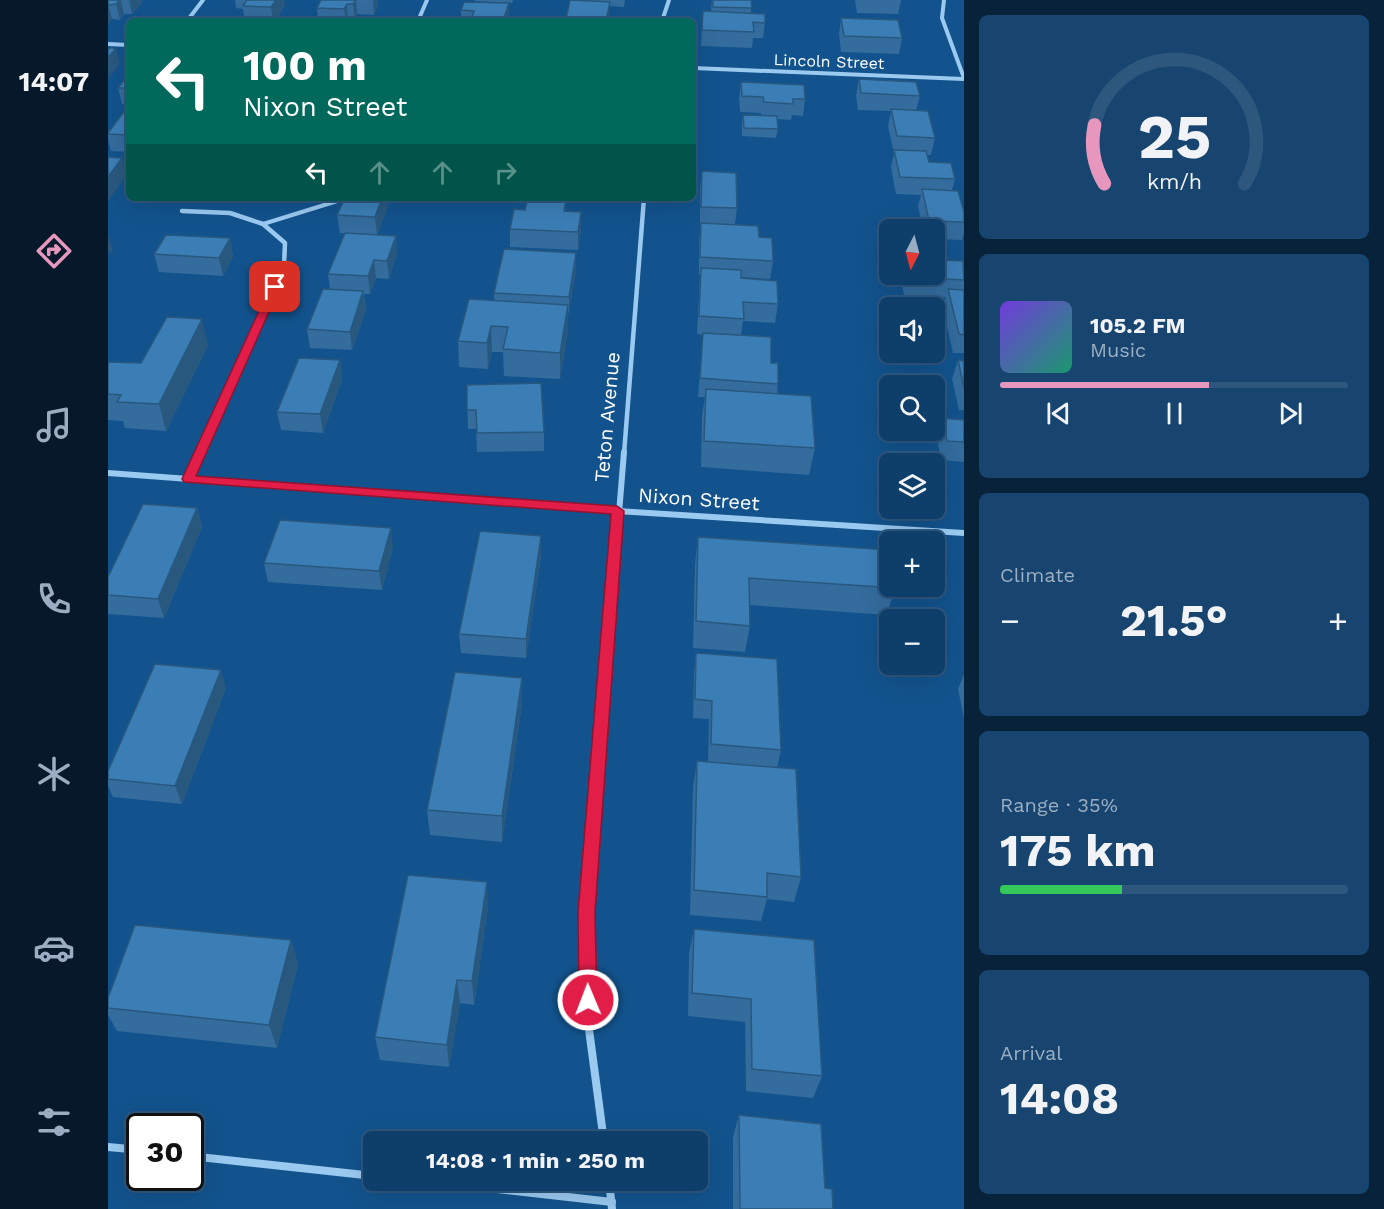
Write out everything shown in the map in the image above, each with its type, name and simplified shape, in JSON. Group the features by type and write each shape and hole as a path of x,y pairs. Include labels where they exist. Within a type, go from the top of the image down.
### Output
{"street":[{"path":"189,18 203,0"},
{"path":"419,18 427,0"},
{"path":"663,18 669,0"},
{"path":"944,0 942,18 964,78"},
{"path":"108,44 126,45"},
{"name":"Lincoln Street","path":"696,68 964,78"},
{"name":"Teton Avenue","path":"603,1131 588,1022 586,912 644,201"},
{"path":"182,211 230,213 263,224 285,243 285,266 189,479"},
{"name":"Nixon Street","path":"108,473 617,511 964,532"},
{"path":"108,1147 126,1149"},
{"path":"204,1158 363,1175"},
{"path":"499,1191 612,1206 610,1191"}],"lane":[{"path":"263,224 337,201"}],"building":[{"path":"108,0 120,0 116,4 108,5"},
{"path":"247,0 276,0 271,7 243,6"},
{"path":"321,0 356,0 353,4 347,4 344,9 317,8"},
{"path":"570,0 610,2 607,18 566,18"},
{"path":"713,0 751,0 752,8 713,7"},
{"path":"464,2 509,3 504,18 472,18 474,11 461,10"},
{"path":"703,11 765,14 765,23 753,22 754,32 702,30"},
{"path":"841,18 898,20 902,38 844,36"},
{"path":"108,48 116,48 108,58"},
{"path":"126,78 126,88 118,88"},
{"path":"859,79 916,82 920,96 861,93"},
{"path":"741,82 804,85 805,99 793,99 793,104 764,102 763,97 742,96"},
{"path":"126,109 126,135 108,133"},
{"path":"891,109 928,111 935,138 897,136"},
{"path":"743,115 777,116 778,129 744,128"},
{"path":"894,150 926,151 929,162 951,163 955,179 900,177"},
{"path":"108,157 122,158 108,177"},
{"path":"702,171 736,173 737,208 701,207"},
{"path":"922,189 958,191 964,212 964,222 929,219"},
{"path":"344,201 381,201 375,217 337,215"},
{"path":"527,201 566,201 564,211 581,212 578,232 510,229 514,209 525,210"},
{"path":"701,223 758,226 759,237 772,238 773,261 700,257"},
{"path":"345,233 396,236 387,261 374,260 368,276 328,274"},
{"path":"166,235 230,238 219,258 154,254"},
{"path":"504,249 576,253 569,297 494,293"},
{"path":"945,260 963,261 964,280 945,279"},
{"path":"701,268 741,270 741,278 777,281 778,304 743,302 744,319 699,316"},
{"path":"323,289 363,291 350,332 307,329"},
{"path":"948,289 964,290 964,335 959,334"},
{"path":"469,299 568,305 560,353 503,349 508,327 491,326 487,343 458,341"},
{"path":"167,317 202,319 159,404 117,402 121,395 108,394 108,362 141,363"},
{"path":"703,333 771,337 771,363 778,363 778,384 700,378"},
{"path":"299,358 340,360 320,414 277,412"},
{"path":"958,360 964,361 964,388"},
{"path":"541,383 544,432 477,433 476,410 467,410 467,385"},
{"path":"706,389 811,396 815,448 704,441"},
{"path":"945,418 964,420 964,442 947,441"},
{"path":"143,504 197,508 158,599 108,595 108,577"},
{"path":"280,520 391,528 379,571 264,563"},
{"path":"480,531 541,536 526,639 459,634"},
{"path":"698,537 879,549 879,587 749,578 750,626 696,621"},
{"path":"696,653 777,659 781,750 711,744 712,701 695,699"},
{"path":"155,664 221,670 175,786 108,779 108,771"},
{"path":"455,672 522,678 502,816 427,810"},
{"path":"697,761 796,769 801,877 767,873 767,897 694,890"},
{"path":"408,875 487,882 472,981 457,980 447,1045 375,1037"},
{"path":"135,925 291,940 269,1025 108,1008 108,998"},
{"path":"694,929 814,940 822,1076 752,1069 751,999 692,993"},
{"path":"739,1115 821,1124 825,1188 832,1189 833,1209 740,1209"}],"route":[{"path":"275,287 189,479 617,511 586,912 588,1000"}]}
